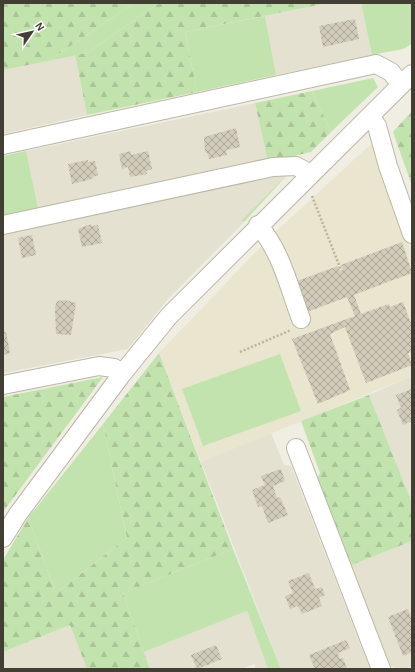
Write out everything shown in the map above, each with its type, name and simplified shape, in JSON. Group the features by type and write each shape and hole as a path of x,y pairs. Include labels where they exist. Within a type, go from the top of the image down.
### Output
{"street":[{"path":"3,145 376,64 406,79 310,182 258,225 169,316 10,514 3,538"},
{"path":"370,116 377,126 388,166 412,234"},
{"path":"3,225 273,167 296,166 310,182"},
{"path":"258,225 274,248 301,319"},
{"path":"3,385 99,366 114,368 122,374"},
{"path":"296,448 381,669"}],"path":[{"path":"310,182 341,270"},
{"path":"240,352 303,325 301,319"}],"shaded area":[{"path":"328,3 361,3 372,55 276,75 265,16"},
{"path":"75,55 87,115 3,134 3,70"},
{"path":"255,103 268,162 39,212 26,151"},
{"path":"371,144 412,252 412,376 201,462 159,353 271,236"},
{"path":"282,171 286,177 242,220 245,221 168,299 128,349 3,373 3,232"},
{"path":"412,376 412,503 369,395"},
{"path":"271,433 284,465 291,466 370,669 281,669 201,462"},
{"path":"412,541 412,666 404,669 398,669 387,665 349,566"},
{"path":"247,611 268,669 256,669 254,664 242,669 150,669 144,652"},
{"path":"70,625 87,669 3,669 3,652"}],"green space":[{"path":"3,3 134,3 48,61 3,70"},
{"path":"134,3 159,3 87,53 48,61"},
{"path":"159,3 328,3 185,32 197,92 87,115 75,55 87,53"},
{"path":"361,3 412,3 412,44 403,49 372,55"},
{"path":"265,16 276,75 197,92 185,32"},
{"path":"373,78 378,87 331,132 312,91"},
{"path":"312,91 331,132 311,152 268,162 255,103"},
{"path":"412,111 412,186 393,132"},
{"path":"26,151 39,212 3,220 3,156"},
{"path":"288,174 245,221 241,221"},
{"path":"159,353 233,549 123,593 150,669 87,669 70,625 3,652 3,560 28,518 56,593 127,538 103,424"},
{"path":"280,354 301,411 203,446 182,389"},
{"path":"103,377 3,512 3,397"},
{"path":"369,395 412,503 412,541 349,566 316,481 320,473 301,421"},
{"path":"103,424 127,538 56,593 28,518"},
{"path":"233,549 281,669 268,669 247,611 144,652 123,593"}],"building":[{"path":"355,19 359,39 323,47 319,26"},
{"path":"236,128 240,147 226,150 227,155 209,159 207,152 205,153 204,137"},
{"path":"131,151 131,155 148,151 152,169 146,171 147,174 130,177 128,167 122,169 119,154"},
{"path":"88,160 88,162 95,161 98,175 92,179 72,184 68,164"},
{"path":"91,224 92,226 98,225 102,243 82,247 78,229"},
{"path":"32,235 36,255 22,258 18,238"},
{"path":"402,242 412,273 354,295 361,314 389,304 390,307 403,302 412,326 412,352 408,353 412,365 366,383 345,327 330,334 350,390 318,404 292,339 355,316 347,297 307,312 297,281 338,266 340,271 343,269 341,265"},
{"path":"65,300 76,303 71,335 56,334 55,307 57,301"},
{"path":"3,332 6,332 10,353 3,355"},
{"path":"412,389 412,421 403,425 397,410 401,408 396,395"},
{"path":"281,469 285,481 273,486 277,498 280,497 288,515 268,523 262,506 258,507 252,490 265,485 261,476"},
{"path":"309,573 315,589 322,587 325,595 319,598 322,606 302,614 298,606 290,609 285,596 293,593 288,581"},
{"path":"408,609 412,619 412,652 403,656 388,617"},
{"path":"346,640 350,648 338,653 340,659 343,658 347,669 315,669 309,655"},
{"path":"216,645 222,659 197,669 191,655"}]}
